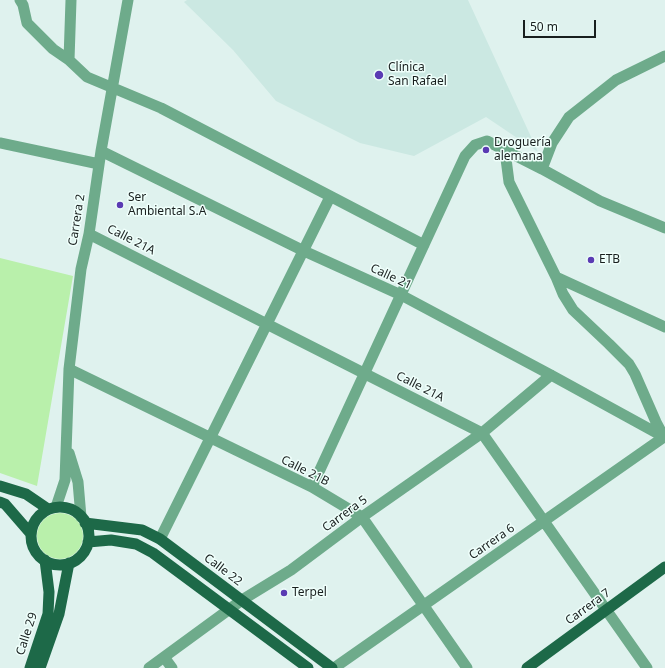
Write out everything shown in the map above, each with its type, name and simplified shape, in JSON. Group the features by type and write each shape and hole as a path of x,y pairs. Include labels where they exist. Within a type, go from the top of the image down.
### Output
{"main road":[{"path":"0,486 26,494 52,508 70,509 83,520 88,532 88,542 84,551 78,558 69,563 57,564 45,560 34,549 31,541 32,526 36,519 42,513 52,508"},
{"path":"0,502 4,504 31,534"},
{"name":"Calle 22","path":"83,520 142,530 160,539 333,668"},
{"path":"88,542 111,540 136,544 153,553 308,668"},
{"name":"Calle 29","path":"30,668 48,614 49,592 45,560"},
{"name":"Calle 29","path":"40,668 59,614 69,563"},
{"name":"Carrera 7","path":"527,668 665,567"}],"street":[{"path":"20,0 23,5 27,23 53,49 69,60 87,78 161,108 424,245"},
{"path":"69,60 71,0"},
{"name":"Carrera 2","path":"52,508 65,480 69,369 81,269 89,234 101,151 128,0"},
{"path":"542,169 552,143 569,117 616,80 665,56"},
{"path":"312,488 465,156 475,145 487,141 600,201 665,228"},
{"path":"0,143 99,164"},
{"name":"Calle 21","path":"101,151 304,251 401,295 551,374 665,437"},
{"path":"505,151 509,182 563,294 573,310 629,364 648,401 656,422 665,437"},
{"path":"160,539 330,197"},
{"name":"Calle 21A","path":"89,234 482,433 648,668"},
{"path":"556,277 665,327"},
{"name":"Calle 21B","path":"69,369 312,488 362,517 468,668"},
{"name":"Carrera 5","path":"149,668 229,609 291,570 362,517 482,433 551,374"},
{"name":"Carrera 6","path":"333,668 665,437"},
{"name":"Carrera 2","path":"67,446 78,482 83,520"},
{"path":"164,657 172,668"}],"shaded area":[{"name":"Clínica San Rafael","path":"187,0 468,0 538,152 486,117 414,156 360,143 276,101 233,50 184,2"}],"green space":[{"path":"0,258 73,276 37,486 0,473"},
{"path":"60,513 73,517 79,523 83,536 79,549 73,555 60,559 47,555 41,549 37,536 41,523 47,517"}],"place":[{"name":"Clínica San Rafael","path":"379,75"},
{"name":"Droguería alemana","path":"486,150"},
{"name":"Ser Ambiental S.A","path":"120,205"},
{"name":"ETB","path":"591,260"},
{"name":"Terpel","path":"284,593"}]}
